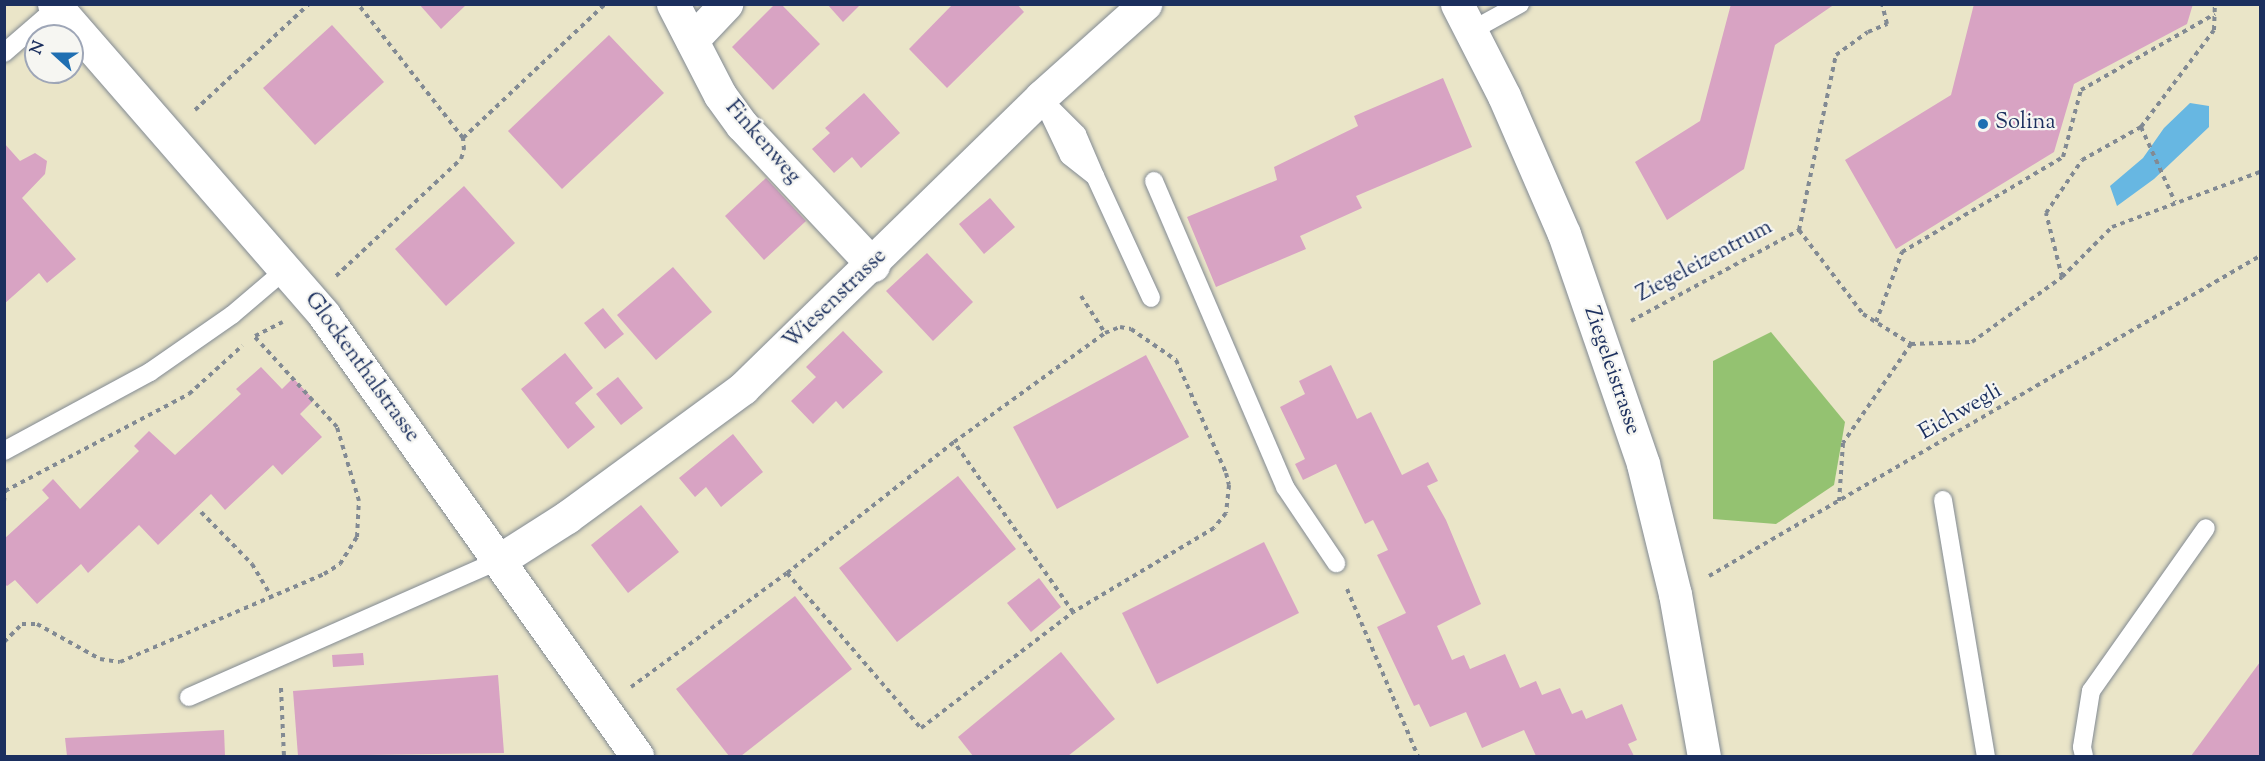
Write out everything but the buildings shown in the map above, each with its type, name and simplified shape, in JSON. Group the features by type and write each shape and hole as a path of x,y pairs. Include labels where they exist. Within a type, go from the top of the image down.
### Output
{"street":[{"name":"Finkenweg","path":"673,4 720,95 742,125 873,265"},
{"path":"692,40 726,4"},
{"name":"Wiesenstrasse","path":"498,561 567,516 743,388 873,265 1041,97 1145,4"},
{"name":"Glockenthalstrasse","path":"56,6 166,137 311,299 637,756"},
{"name":"Ziegeleistrasse","path":"1464,18 1504,96 1564,234 1643,464 1675,594 1704,756"}],"lane":[{"path":"1464,18 1520,4"},
{"path":"4,53 56,6"},
{"path":"1041,97 1069,156 1095,176 1151,298"},
{"path":"1154,181 1285,487 1336,563"},
{"path":"4,451 150,372 232,315 286,269"},
{"path":"1943,500 1986,756"},
{"path":"2085,756 2082,747 2091,691 2206,528"},
{"path":"189,698 498,561"}],"path":[{"path":"166,137 309,4"},
{"path":"358,4 463,138"},
{"path":"311,299 461,159 463,138 605,4"},
{"name":"Ziegeleizentrum","path":"1882,4 1887,24 1868,32 1836,55 1799,230 1863,314 1911,344"},
{"path":"2062,277 2046,213 2082,160 2141,127 2214,30 2215,4"},
{"path":"1876,322 1902,252 2063,157 2081,90 2215,14"},
{"path":"2141,127 2175,202"},
{"path":"1839,503 1843,443 1911,344 1972,342 2062,277 2112,227 2260,172"},
{"name":"Ziegeleizentrum","path":"1626,324 1799,230"},
{"name":"Eichwegli","path":"1675,594 1839,503 2260,256"},
{"path":"1081,296 1105,333"},
{"path":"4,642 22,624 37,624 100,658 120,662 272,597 340,564 357,537 359,501 337,427 292,373 232,315"},
{"path":"601,708 787,573 954,442 1105,333 1120,327 1131,329 1176,360 1226,473 1228,494 1226,513 1214,528 1073,612 921,728 787,573"},
{"path":"954,442 1073,612"},
{"path":"4,489 4,502"},
{"path":"201,512 252,564 272,597"},
{"path":"1336,563 1418,756"},
{"path":"279,660 284,756"}],"green space":[{"path":"1771,332 1845,422 1834,485 1776,524 1713,519 1713,361"}],"water":[{"path":"2190,103 2209,106 2209,127 2154,179 2117,206 2110,186 2143,158 2164,128"}],"place":[{"name":"Solina","path":"1983,124"}]}
